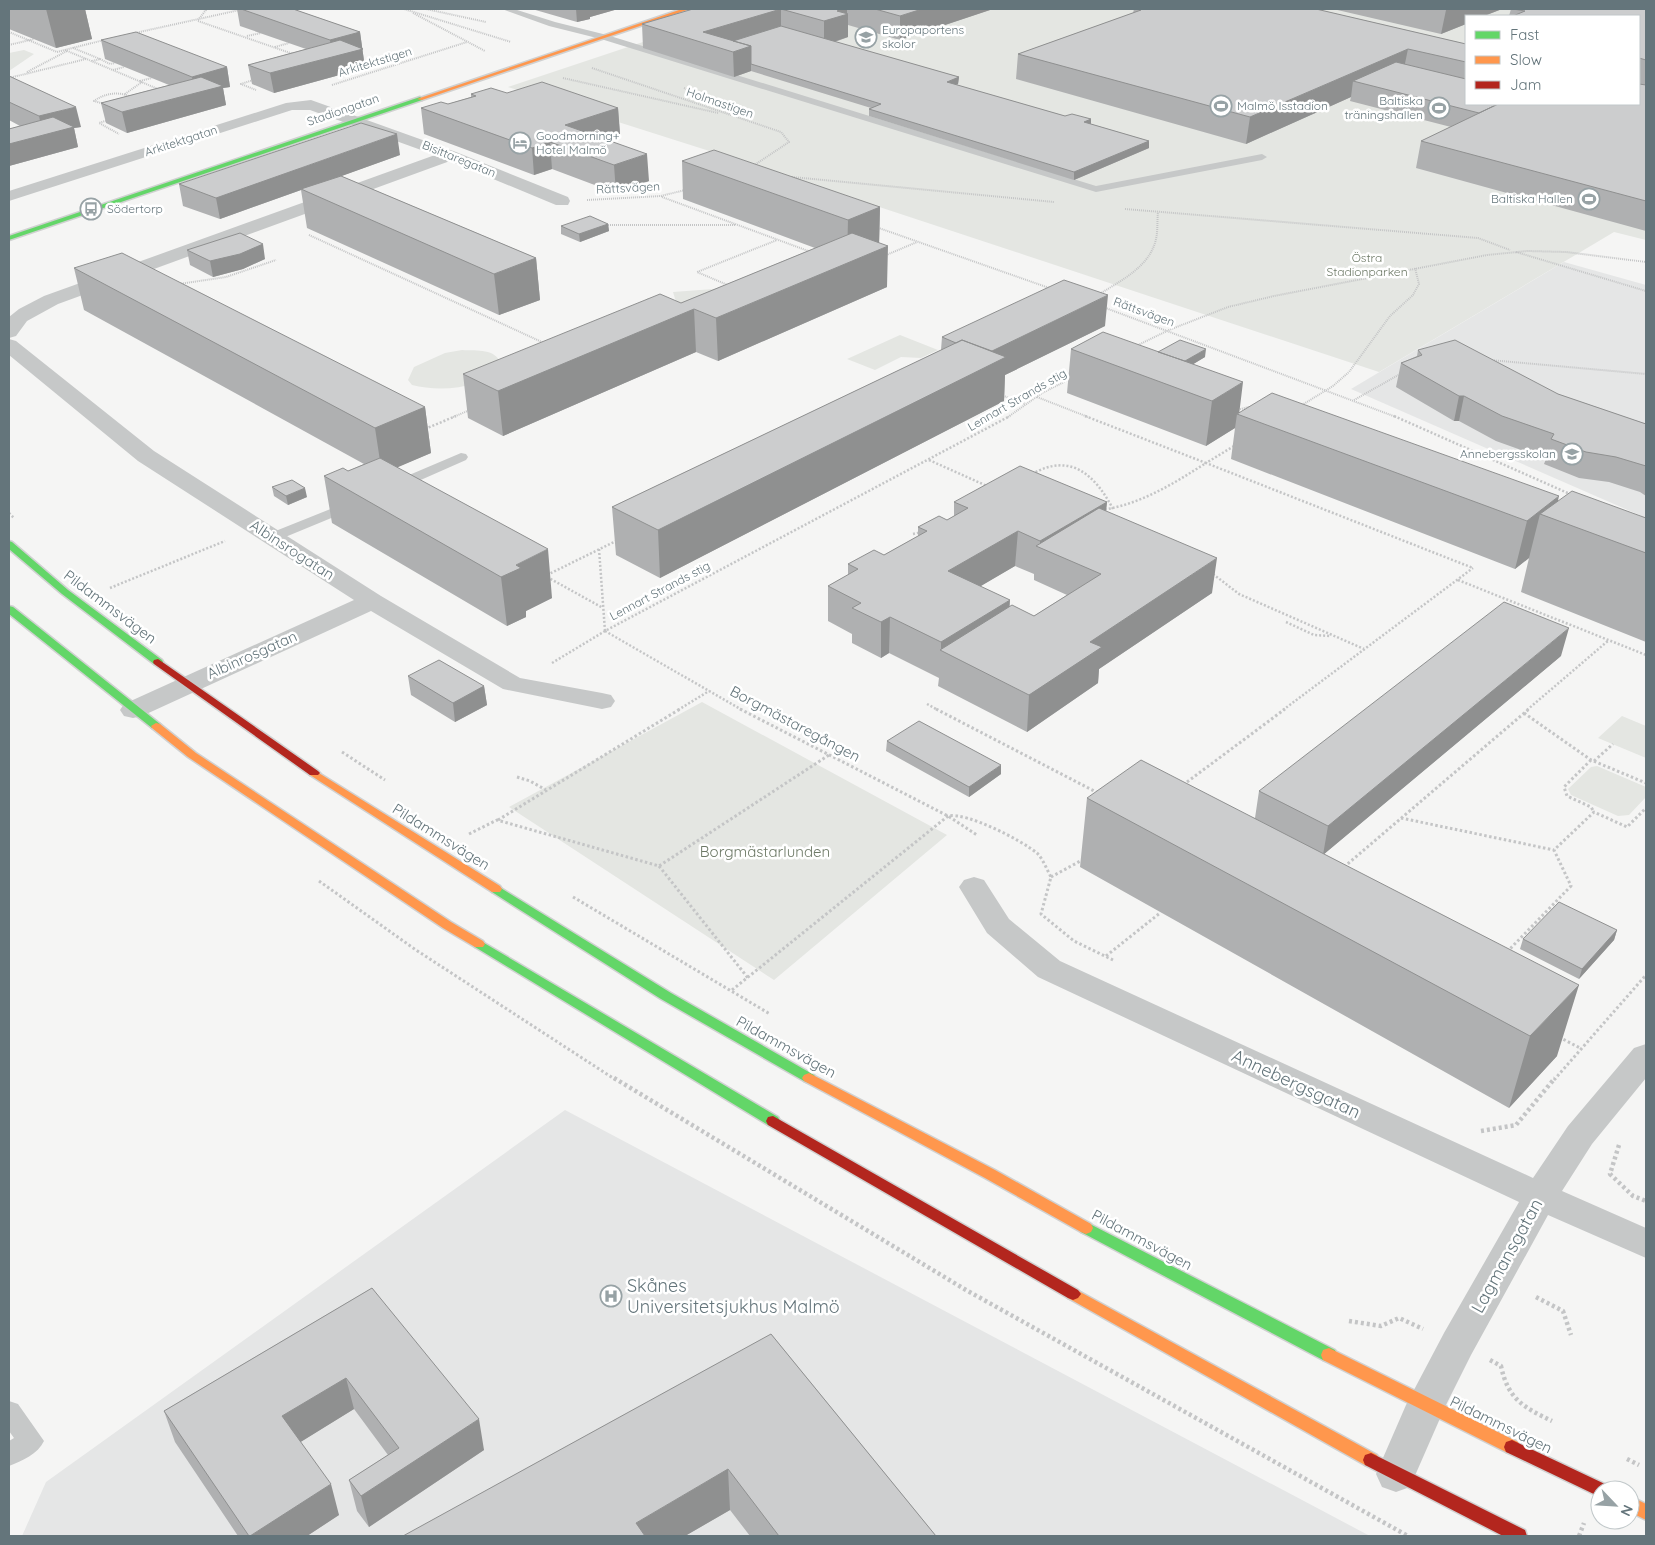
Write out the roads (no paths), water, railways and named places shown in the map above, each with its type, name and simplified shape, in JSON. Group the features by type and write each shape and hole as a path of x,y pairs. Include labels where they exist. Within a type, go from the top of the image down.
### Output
{"main road":[{"name":"Stadiongatan","path":"9,238 687,9"},
{"name":"Pildammsvägen","path":"9,544 65,592 188,685 337,789 666,996 816,1082 990,1174 1112,1243 1426,1405 1590,1485"},
{"path":"9,609 133,710 192,755 447,925 805,1140 991,1248 1396,1474 1519,1536"}],"street":[{"name":"Arkitektgatan","path":"9,196 292,106 310,105 354,120"},
{"name":"Bisittaregatan","path":"354,120 450,155 562,201"},
{"path":"9,332 11,324 23,315 51,300 389,175 450,155"},
{"name":"Albinsrogatan","path":"9,345 146,456 372,601 512,684 602,701"},
{"name":"Albinrosgatan","path":"133,710 372,601"},
{"name":"Annebergsgatan","path":"974,887 998,926 1049,969 1646,1244"},
{"name":"Lagmansgatan","path":"1396,1474 1426,1405 1457,1344 1541,1195 1580,1135 1646,1056"}],"lane":[{"path":"506,9 552,24 604,36 1096,189 1262,157"},
{"path":"380,493 461,457"},
{"path":"265,532 362,500"},
{"path":"9,1412 31,1441 9,1455"}],"place":[{"name":"Europaportens skolor","path":"866,37"},
{"name":"Malmö Isstadion","path":"1221,106"},
{"name":"Baltiska träningshallen","path":"1439,108"},
{"name":"Goodmorning+ Hotel Malmö","path":"520,143"},
{"name":"Baltiska Hallen","path":"1589,199"},
{"name":"Södertorp","path":"91,209"},
{"name":"Annebergsskolan","path":"1572,454"},
{"name":"Skånes Universitetsjukhus Malmö","path":"611,1296"}],"park label":[{"name":"Östra Stadionparken","path":"1367,265"},
{"name":"Borgmästarlunden","path":"765,852"}]}
